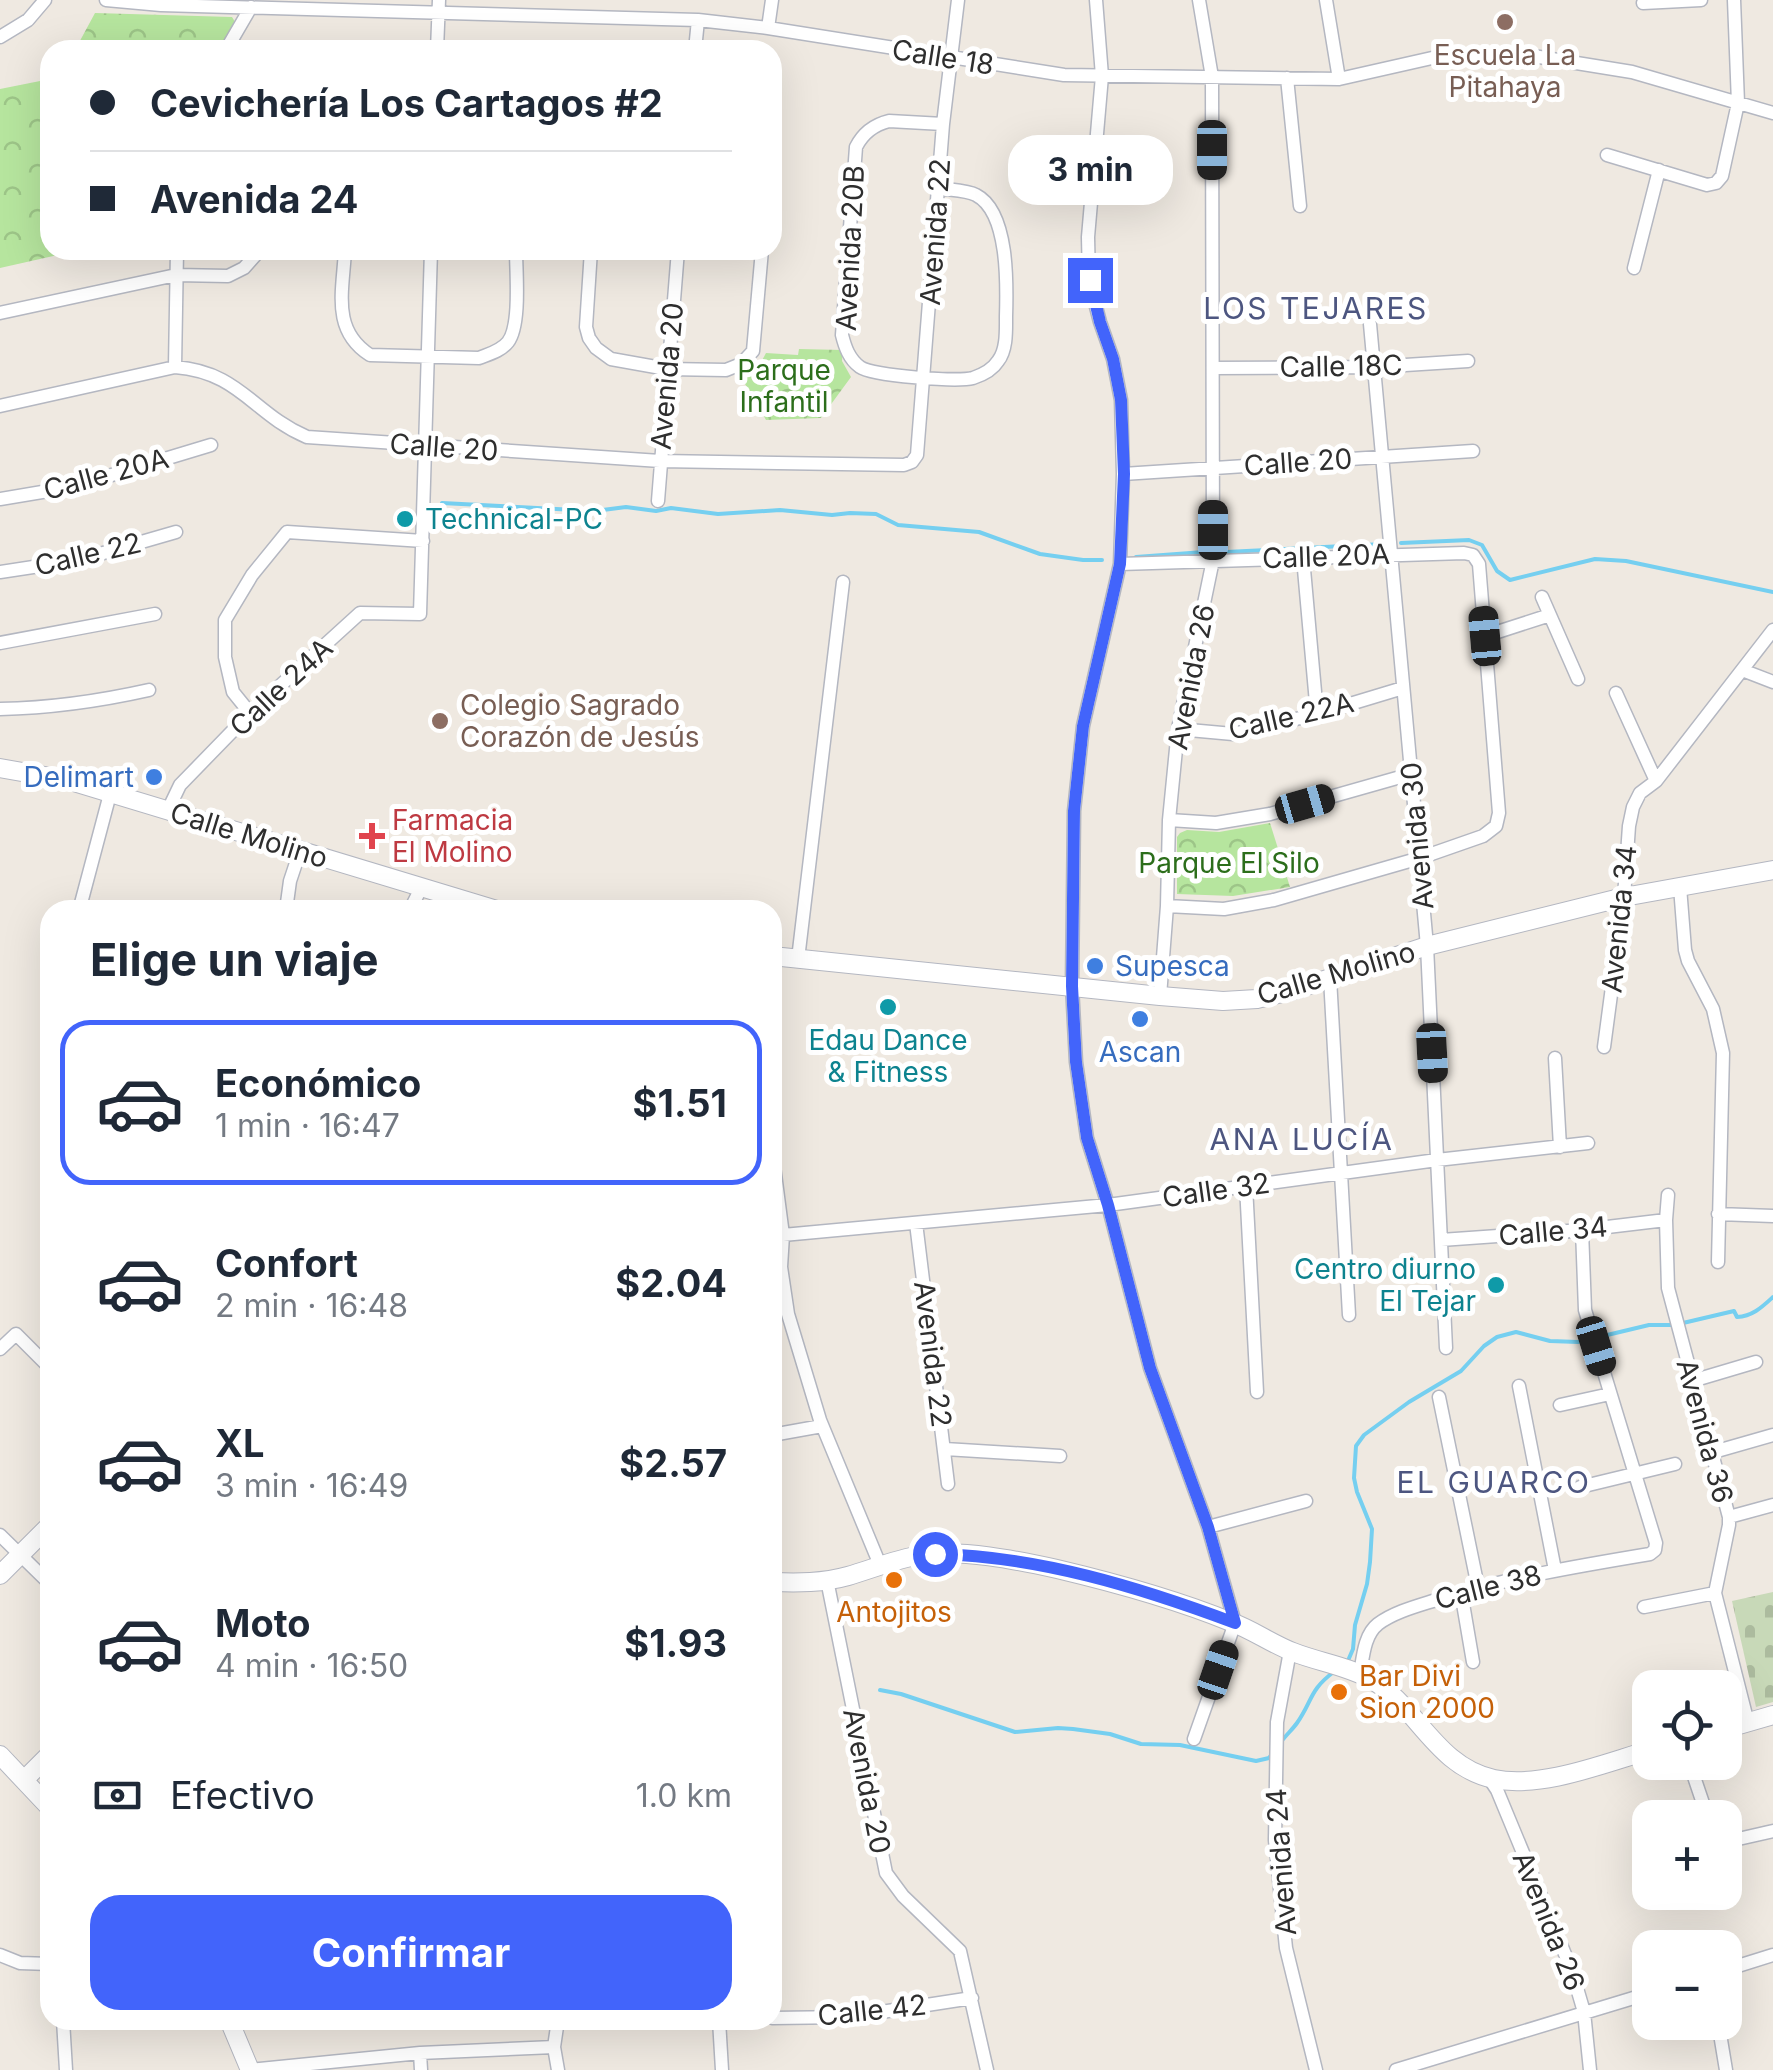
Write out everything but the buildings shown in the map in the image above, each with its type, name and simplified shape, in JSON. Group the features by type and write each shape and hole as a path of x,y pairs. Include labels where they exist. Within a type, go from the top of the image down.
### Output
{"main road":[{"name":"Calle Molino","path":"0,768 67,780 462,900"},
{"name":"Calle Molino","path":"782,957 1160,996 1223,1001 1258,999 1426,946 1624,897 1773,870"},
{"path":"0,1575 40,1534"},
{"path":"782,1582 828,1580 920,1555 971,1554 1053,1568 1164,1596 1235,1623 1290,1651 1360,1674 1392,1696 1442,1750 1489,1778 1523,1781 1632,1755"},
{"path":"1742,1725 1773,1715"},
{"path":"0,1755 40,1797"},
{"path":"24,1780 40,1764"},
{"path":"233,2030 250,2070"}],"street":[{"path":"0,37 28,20 45,0"},
{"name":"Calle 18","path":"106,0 251,7 439,6 698,20 1064,75 1339,79 1432,58 1527,56 1632,72 1773,112"},
{"path":"768,28 772,0"},
{"name":"Avenida 22","path":"912,462 917,455 943,124 958,0"},
{"path":"1096,0 1102,76 1088,237 1090,280 1121,400 1124,474 1120,564 1083,726 1074,811 1072,986 1080,1100 1087,1138 1150,1368 1208,1527 1235,1623 1194,1738"},
{"name":"Avenida 26","path":"1160,996 1178,729 1213,560 1212,77 1199,0"},
{"path":"1326,0 1339,79"},
{"path":"1643,3 1702,0"},
{"path":"1607,154 1707,185 1722,176 1738,104 1734,0"},
{"path":"437,40 439,6"},
{"path":"232,40 251,7"},
{"path":"696,40 698,20"},
{"path":"1286,78 1300,206"},
{"name":"Avenida 20B","path":"924,377 873,373 859,367 845,348 842,335 856,148 869,130 888,120 943,124"},
{"path":"1634,268 1658,170"},
{"path":"924,377 970,379 986,372 1000,360 1006,337 1008,274 998,224 976,194 938,188"},
{"path":"174,367 177,260"},
{"path":"0,313 176,275 228,276 252,260"},
{"path":"345,260 342,321 357,347 370,355 479,358 508,342 514,329 516,260"},
{"path":"250,713 232,692 225,620 252,576 288,532 422,541 431,260"},
{"path":"590,260 586,327 596,348 611,359 667,369 726,370 741,364 753,351 761,260"},
{"name":"Avenida 20","path":"658,502 677,260"},
{"name":"Avenida 30","path":"1370,324 1420,858 1446,1348"},
{"name":"Calle 18C","path":"1213,368 1468,362"},
{"name":"Calle 20","path":"0,406 174,367 193,368 226,380 285,428 306,437 660,462 912,462"},
{"name":"Calle 20A","path":"0,499 72,487 211,445"},
{"name":"Calle 20","path":"1124,474 1473,451"},
{"name":"Calle 22","path":"0,572 79,560 176,532"},
{"name":"Calle 24A","path":"168,810 180,785 250,713 360,613 420,614 422,541"},
{"name":"Calle 20A","path":"1120,564 1464,552 1473,554 1479,564 1485,636"},
{"path":"1303,558 1316,714"},
{"path":"798,958 843,582"},
{"path":"1542,597 1578,680"},
{"path":"0,643 155,614"},
{"path":"1167,906 1224,909 1274,900 1483,836 1496,826 1500,813 1485,636 1550,616"},
{"path":"1616,693 1656,780 1773,630"},
{"path":"1742,670 1773,682"},
{"name":"Calle 22A","path":"1178,729 1233,734 1403,688"},
{"path":"0,709 91,702 150,690"},
{"path":"1169,820 1216,823 1270,814 1411,774"},
{"name":"Avenida 34","path":"1604,1047 1624,897 1629,826 1640,793 1656,780"},
{"path":"82,900 110,794"},
{"path":"287,900 300,851"},
{"path":"1680,887 1684,950 1713,1008 1723,1053 1718,1262"},
{"path":"415,900 421,888"},
{"path":"1330,978 1349,1315"},
{"path":"1555,1058 1560,1147"},
{"name":"Calle 32","path":"783,1235 1108,1205 1588,1143"},
{"path":"1246,1186 1257,1392"},
{"name":"Avenida 36","path":"1668,1196 1668,1288 1730,1525 1715,1593 1748,1723"},
{"path":"1718,1214 1773,1216"},
{"name":"Calle 34","path":"1441,1240 1666,1220"},
{"name":"Avenida 22","path":"916,1223 948,1484"},
{"path":"782,1227 782,1240"},
{"path":"1582,1230 1584,1310 1634,1474"},
{"path":"782,1289 822,1426 880,1566"},
{"path":"0,1350 16,1334 40,1358"},
{"path":"1692,1381 1756,1362"},
{"path":"1519,1386 1555,1570"},
{"path":"1560,1406 1610,1394"},
{"path":"1439,1398 1478,1587"},
{"path":"782,1433 822,1426"},
{"path":"1710,1454 1773,1436"},
{"path":"945,1449 1060,1456"},
{"path":"1580,1488 1674,1464"},
{"name":"Calle 38","path":"1360,1674 1368,1635 1377,1624 1414,1607 1478,1587 1650,1554 1656,1544 1634,1474"},
{"path":"1208,1527 1306,1500"},
{"path":"1728,1517 1773,1505"},
{"path":"0,1535 40,1574"},
{"name":"Avenida 20","path":"828,1580 886,1873 903,1896 960,1951 987,2070"},
{"path":"1461,1592 1473,1662"},
{"path":"1644,1607 1715,1593"},
{"name":"Avenida 24","path":"1290,1651 1277,1722 1275,1840 1286,1948 1316,2070"},
{"name":"Avenida 26","path":"1489,1778 1498,1790 1572,1971 1584,2012 1590,2070"},
{"path":"1742,1840 1773,1831"},
{"path":"0,1955 20,1963 40,1964"},
{"path":"1742,1965 1773,1955"},
{"name":"Calle 42","path":"782,2018 849,2017 972,1998"},
{"path":"1396,2070 1632,1998"},
{"path":"64,2030 66,2070"},
{"path":"557,2030 554,2047 558,2070"},
{"path":"720,2030 722,2070"},
{"path":"1721,2040 1726,2070"},
{"path":"250,2070 420,2053 554,2047"},
{"path":"420,2053 422,2070"}],"green space":[{"path":"95,13 232,17 237,25 229,40 80,40"},
{"path":"40,81 40,259 0,268 0,89"},
{"name":"Parque Infantil","path":"799,349 843,350 842,361 851,377 821,418 766,420 741,377 753,371 766,353 798,355"},
{"name":"Parque El Silo","path":"1270,823 1290,887 1233,896 1177,894 1180,833 1219,832"},
{"path":"1773,1592 1773,1702 1756,1707 1732,1601"}],"waterway":[{"path":"442,503 595,511 626,507 718,514 780,510 876,514 898,525 979,532 1040,554 1102,560"},
{"path":"1401,543 1469,540 1482,545 1497,571 1510,580 1595,559 1626,561 1773,592"},
{"path":"1226,552 1383,544"},
{"path":"1136,557 1204,552"},
{"path":"1683,1323 1734,1311 1737,1317 1748,1315 1773,1297"},
{"path":"1347,1663 1370,1562 1372,1529 1354,1478 1356,1446 1364,1435 1461,1371 1497,1337 1516,1332 1550,1341 1578,1342 1649,1325 1674,1325"},
{"path":"1281,1742 1316,1690 1335,1671"},
{"path":"880,1690 1015,1732 1073,1729 1110,1734 1141,1744 1180,1745 1256,1761 1272,1754"}],"place":[{"name":"Escuela La Pitahaya","path":"1505,22"},
{"name":"Technical-PC","path":"405,519"},
{"name":"Colegio Sagrado Corazón de Jesús","path":"440,721"},
{"name":"Delimart","path":"154,777"},
{"name":"Farmacia El Molino","path":"372,836"},
{"name":"Supesca","path":"1095,966"},
{"name":"Edau Dance & Fitness","path":"888,1007"},
{"name":"Ascan","path":"1140,1019"},
{"name":"Centro diurno El Tejar","path":"1496,1285"},
{"name":"Antojitos","path":"894,1580"},
{"name":"Bar Divi Sion 2000","path":"1339,1692"}],"district":[{"name":"LOS TEJARES","path":"1316,309"},
{"name":"ANA LUCÍA","path":"1302,1140"},
{"name":"EL GUARCO","path":"1494,1483"}],"route":[{"path":"935,1554 971,1554 1053,1568 1164,1596 1235,1623 1208,1527 1150,1368 1080,1100 1072,986 1074,811 1083,726 1120,564 1124,474 1121,400 1090,280"}]}
